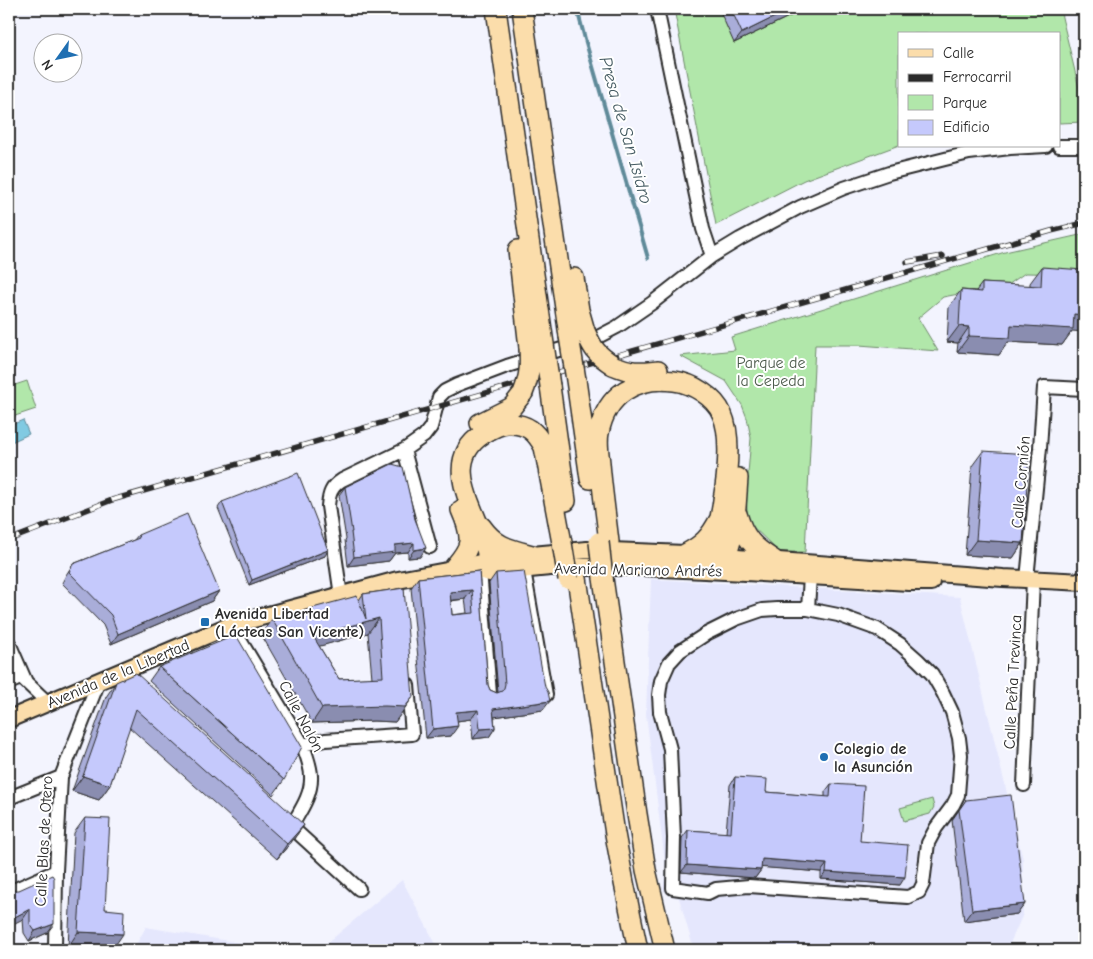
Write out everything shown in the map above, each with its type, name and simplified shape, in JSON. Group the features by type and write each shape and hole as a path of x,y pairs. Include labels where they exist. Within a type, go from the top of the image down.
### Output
{"highway":[{"path":"496,9 508,90 536,346 550,386 581,649 601,741 615,834 638,950"},
{"path":"522,9 528,53 558,187 579,310 576,380 604,542 614,574 637,814 646,870 664,950"},
{"path":"577,334 599,356 626,371 672,370 688,374 704,380 717,389 729,402 740,430 741,445 728,514 718,530 719,544 724,558"},
{"path":"472,567 485,540 471,522 451,481 451,465 455,449 462,436 473,427 512,407 523,393 528,381 536,346"},
{"path":"604,542 599,434 604,414 615,398 627,389 643,382 676,381 691,385 702,392 722,413 728,438 723,501 728,514 741,527 750,542 758,551 774,560"},
{"path":"472,567 465,552 469,542 471,522 461,470 464,456 479,437 504,424 518,424 529,428 538,436 544,448 567,543"},
{"path":"685,554 697,549 728,514"},
{"path":"471,522 499,545 528,562"}],"main road":[{"name":"Avenida Mariano Andrés","path":"472,567 528,562 587,550 685,554 1030,580 1084,582"},
{"path":"614,574 633,562 709,564 719,563 724,558 732,566 746,572"},
{"name":"Avenida Mariano Andrés","path":"472,567 496,568 506,571 528,562 550,567 614,574 746,572 909,582 1003,578"},
{"name":"Avenida de la Libertad","path":"9,719 99,681 124,675 231,625 341,596 399,585 472,567"},
{"name":"Avenida Mariano Andrés","path":"810,576 818,571 900,576 924,572"}],"street":[{"path":"657,9 703,229 712,256"},
{"path":"1060,146 1084,146"},
{"path":"341,596 328,506 328,497 331,490 342,480 404,450 424,436 430,427 439,397 445,391 508,366 594,339 618,327 712,256 740,238 800,207 844,188 889,173 969,153 1010,148"},
{"name":"Calle Cornión","path":"1030,580 1044,387 1084,389"},
{"path":"404,450 430,547"},
{"path":"528,562 546,695"},
{"path":"472,567 490,694"},
{"path":"808,609 810,576"},
{"name":"Calle Peña Trevinca","path":"1024,785 1030,580"},
{"path":"808,609 838,615 877,629 900,644 932,674 952,712 960,738 961,755 958,795 936,828 928,844 923,884 919,892 908,897 749,886 716,889 708,893 673,888 674,838 670,749 660,712 661,680 669,663 680,651 706,634 736,619 762,610 808,609"},
{"name":"Calle Nalón","path":"231,625 303,745 307,757 312,775 309,794 291,826"},
{"path":"9,643 13,662 26,682 48,702"},
{"path":"303,745 324,740 412,734 408,676"},
{"path":"9,683 24,677"},
{"name":"Calle Blas de Otero","path":"55,950 56,871 61,777 99,681"},
{"path":"9,798 61,777"},
{"path":"276,814 359,889"},
{"path":"9,892 56,871"}],"shaded area":[{"name":"Colegio de la Asunción","path":"651,579 960,597 1023,860 1023,914 1007,950 694,950 679,898 671,896 663,890 666,870 646,714"},
{"path":"402,880 439,950 319,950"},
{"path":"146,927 281,950 133,950"}],"green space":[{"path":"674,9 1060,9 1084,109 1084,122 1060,123 1060,32 898,32 898,145 804,180 716,225"},
{"name":"Parque de la Cepeda","path":"1084,234 1084,274 1025,273 995,294 964,293 943,297 918,318 938,351 859,345 815,345 805,552 779,552 748,522 746,497 751,438 742,405 726,381 680,356 735,350 731,337 1005,252"},
{"path":"27,381 36,409 9,418 9,387"},
{"path":"932,799 934,807 930,814 904,821 900,808"}],"water":[{"path":"23,420 29,434 9,443 9,426"}],"building":[{"path":"731,9 791,9 742,33"},
{"path":"1042,267 1084,270 1084,315 1074,314 1073,329 1011,325 1010,338 969,336 969,327 959,326 961,290 982,292 982,283 1041,286"},
{"path":"983,451 1029,454 1023,543 976,540"},
{"path":"392,464 403,467 415,519 426,548 414,550 414,543 395,545 395,552 354,557 345,487"},
{"path":"298,473 328,550 252,580 222,502"},
{"path":"187,514 219,591 118,634 111,615 69,572 73,564 139,538 138,535"},
{"path":"479,571 488,685 490,690 497,693 502,691 505,684 496,573 524,571 545,687 550,701 493,709 495,728 480,729 478,710 456,712 458,726 433,729 418,578","holes":["472,590 474,613 452,615 450,592"]},
{"path":"404,588 413,697 405,707 322,708 272,619 357,596 366,619 363,594","holes":["379,618 383,677 339,679 313,636"]},
{"path":"236,635 302,747 284,780 159,667"},
{"path":"9,654 15,666 9,670"},
{"path":"136,673 304,825 287,844 136,709 110,785 83,776 116,682"},
{"path":"735,777 767,779 766,792 830,797 831,784 864,786 860,841 908,845 905,877 826,872 827,864 762,859 761,870 687,865 688,830 731,833"},
{"path":"1011,795 1025,904 972,910 959,810 966,800"},
{"path":"85,818 110,819 105,909 124,911 123,934 78,932"},
{"path":"52,875 54,878 54,924 35,931 30,924 30,909 9,920 9,892 19,890"}],"waterway":[{"name":"Presa de San Isidro","path":"577,9 648,258"}],"railway":[{"path":"9,540 112,500 1084,223"},
{"path":"907,262 943,256"}],"place":[{"name":"Avenida Libertad (Lácteas San Vicente)","path":"205,622"},
{"name":"Colegio de la Asunción","path":"824,757"}]}
